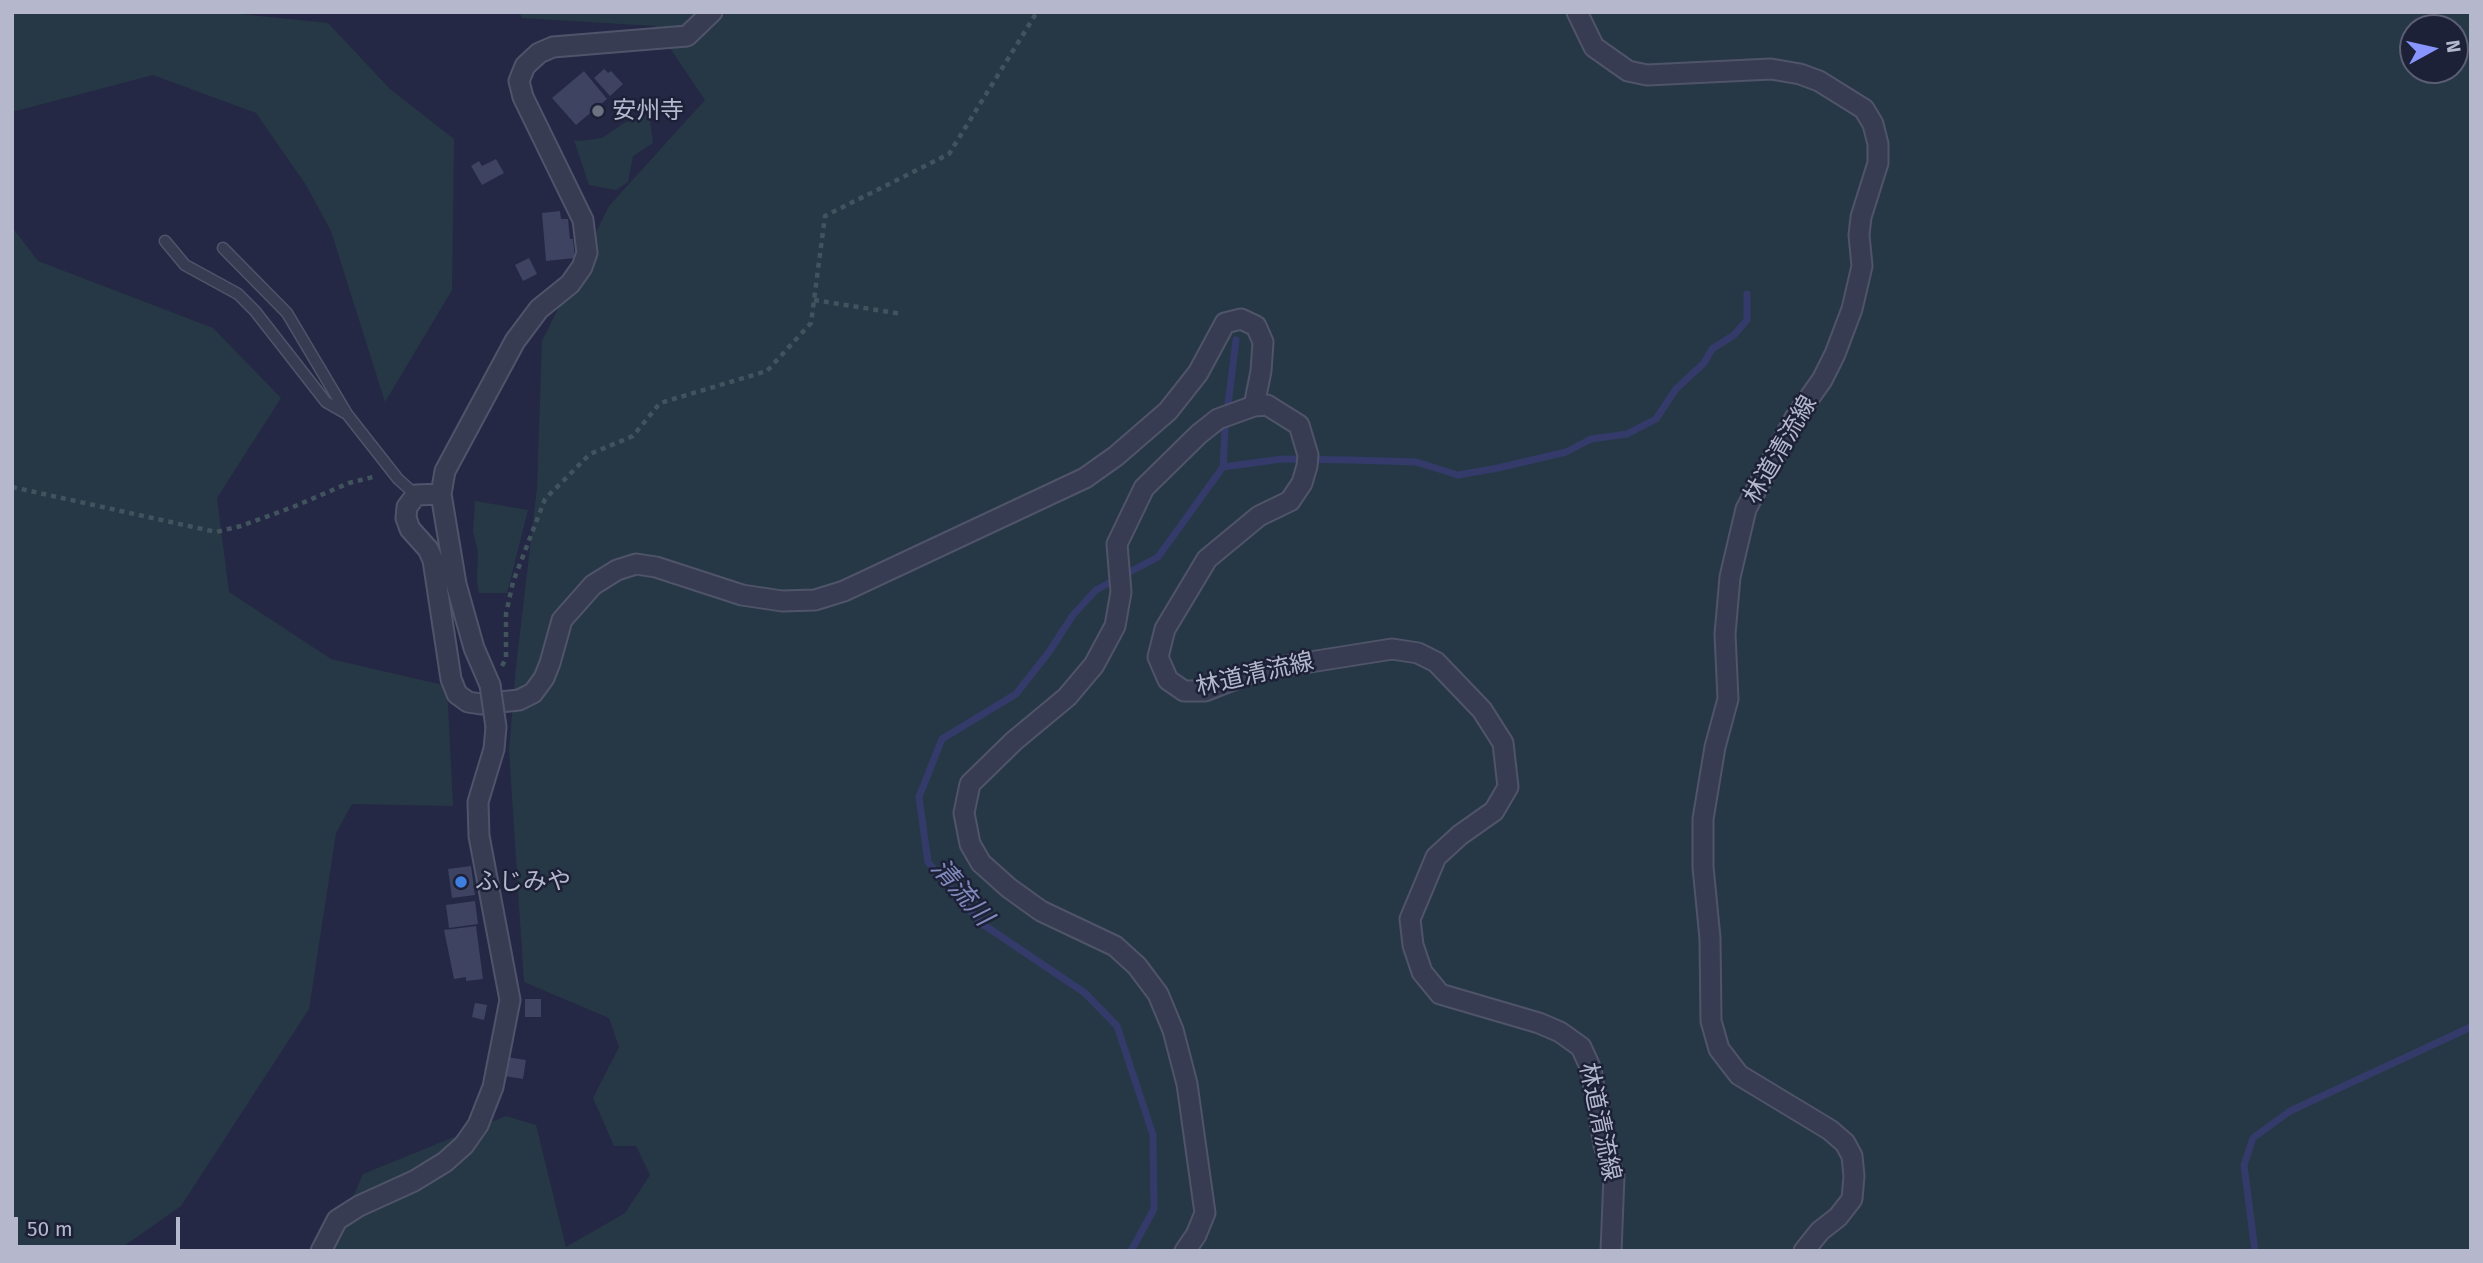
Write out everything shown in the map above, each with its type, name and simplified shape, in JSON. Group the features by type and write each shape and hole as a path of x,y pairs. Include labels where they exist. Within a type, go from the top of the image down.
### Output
{"street":[{"path":"321,1251 337,1220 359,1206 414,1181 445,1162 464,1145 478,1125 493,1087 510,1000 481,848 478,802 494,749 496,727 488,680 474,648 456,584 441,494 445,471 452,456 514,341 539,309 570,284 582,267 587,253 583,220 523,97 519,81 525,66 539,53 553,47 687,36 712,12"},
{"name":"林道清流線","path":"1577,12 1594,47 1628,71 1647,75 1771,69 1800,74 1819,81 1864,109 1873,124 1878,144 1878,163 1861,217 1862,266 1852,309 1822,380 1795,418 1746,509 1730,577 1725,634 1728,699 1715,747 1703,819 1703,867 1710,938 1711,1021 1719,1049 1739,1075 1830,1130 1845,1143 1852,1156 1852,1199 1838,1217 1819,1231 1804,1251"},
{"path":"441,494 416,495 407,507 406,518 410,529 428,549 433,561 451,679 457,694 468,702 481,704 519,700 533,693 544,678 562,620 593,585 617,570 636,564 742,596 782,601 815,600 855,586 1085,478 1116,456 1168,411 1198,373 1225,323 1241,319 1255,326 1263,342 1254,406 1218,419 1144,488 1117,544 1121,592 1115,626 1094,665 1067,697 1014,741 970,784 964,813 970,844 981,863 1041,911 1115,946 1137,966 1158,994 1173,1030 1187,1084 1205,1213 1196,1235 1185,1251"},
{"name":"林道清流線","path":"1254,406 1267,405 1299,425 1308,460 1302,483 1290,501 1259,516 1207,559 1164,629 1158,657 1168,680 1184,691 1205,691 1251,673 1333,657 1392,649 1418,653 1436,663 1482,709 1503,743 1508,787 1494,811 1460,835 1436,857 1410,919 1413,945 1422,972 1440,994 1539,1023 1560,1032 1581,1047 1591,1069 1604,1145 1614,1176 1611,1251"}],"lane":[{"path":"165,240 186,265 238,294 255,311 326,402 347,414"},
{"path":"223,248 287,313 347,414 398,479 416,495"}],"path":[{"path":"488,680 500,669 506,658 506,614 513,582 545,499 590,454 633,436 660,403 767,371 811,323 825,216 949,154 1037,12"},
{"path":"814,300 902,314"},
{"path":"12,487 216,532 280,512 349,483 379,476 398,479"}],"shaded area":[{"path":"12,12 220,12 328,23 390,89 454,139 452,290 385,402 331,231 306,185 256,113 153,75 12,112"},
{"path":"519,12 2471,12 2471,1251 330,1251 363,1174 506,1116 536,1125 566,1247 625,1213 650,1175 636,1146 614,1146 593,1098 619,1047 609,1018 524,982 509,750 537,488 542,341 609,206 705,100 655,26 522,18"},
{"path":"649,113 653,143 633,156 628,182 616,190 589,185 574,140 602,138 624,123"},
{"path":"12,227 38,261 213,328 281,398 217,498 229,592 331,659 447,686 453,806 352,804 336,833 309,1009 181,1206 117,1251 12,1251"},
{"path":"475,501 528,510 507,593 479,593 478,551 473,531"}],"building":[{"path":"604,69 608,73 611,71 623,84 610,96 594,78"},
{"path":"584,71 607,99 576,125 552,98"},
{"path":"496,159 504,173 482,185 471,166 479,161 482,166"},
{"path":"560,211 561,219 568,219 575,258 546,261 542,213"},
{"path":"529,258 537,274 523,281 515,265"},
{"name":"ふじみや","path":"471,866 475,895 452,898 448,869"},
{"path":"475,901 478,924 449,928 446,905"},
{"path":"476,926 483,979 454,979 444,930"},
{"path":"525,999 541,999 541,1017 525,1017"},
{"path":"475,1003 487,1005 484,1020 472,1017"},
{"path":"507,1057 526,1060 523,1079 504,1076"}],"waterway":[{"path":"1223,467 1282,459 1416,462 1458,475 1566,452 1591,439 1627,434 1656,419 1676,389 1704,363 1712,349 1734,335 1747,320 1747,294"},
{"path":"1223,467 1236,340"},
{"name":"清流川","path":"1131,1251 1154,1209 1153,1135 1117,1026 1085,993 981,923 928,862 919,797 942,739 1016,694 1049,652 1073,615 1096,590 1158,557 1223,467"},
{"path":"2255,1251 2244,1165 2253,1138 2290,1111 2471,1027"}],"place":[{"name":"安州寺","path":"598,111"},
{"name":"ふじみや","path":"461,882"}]}
